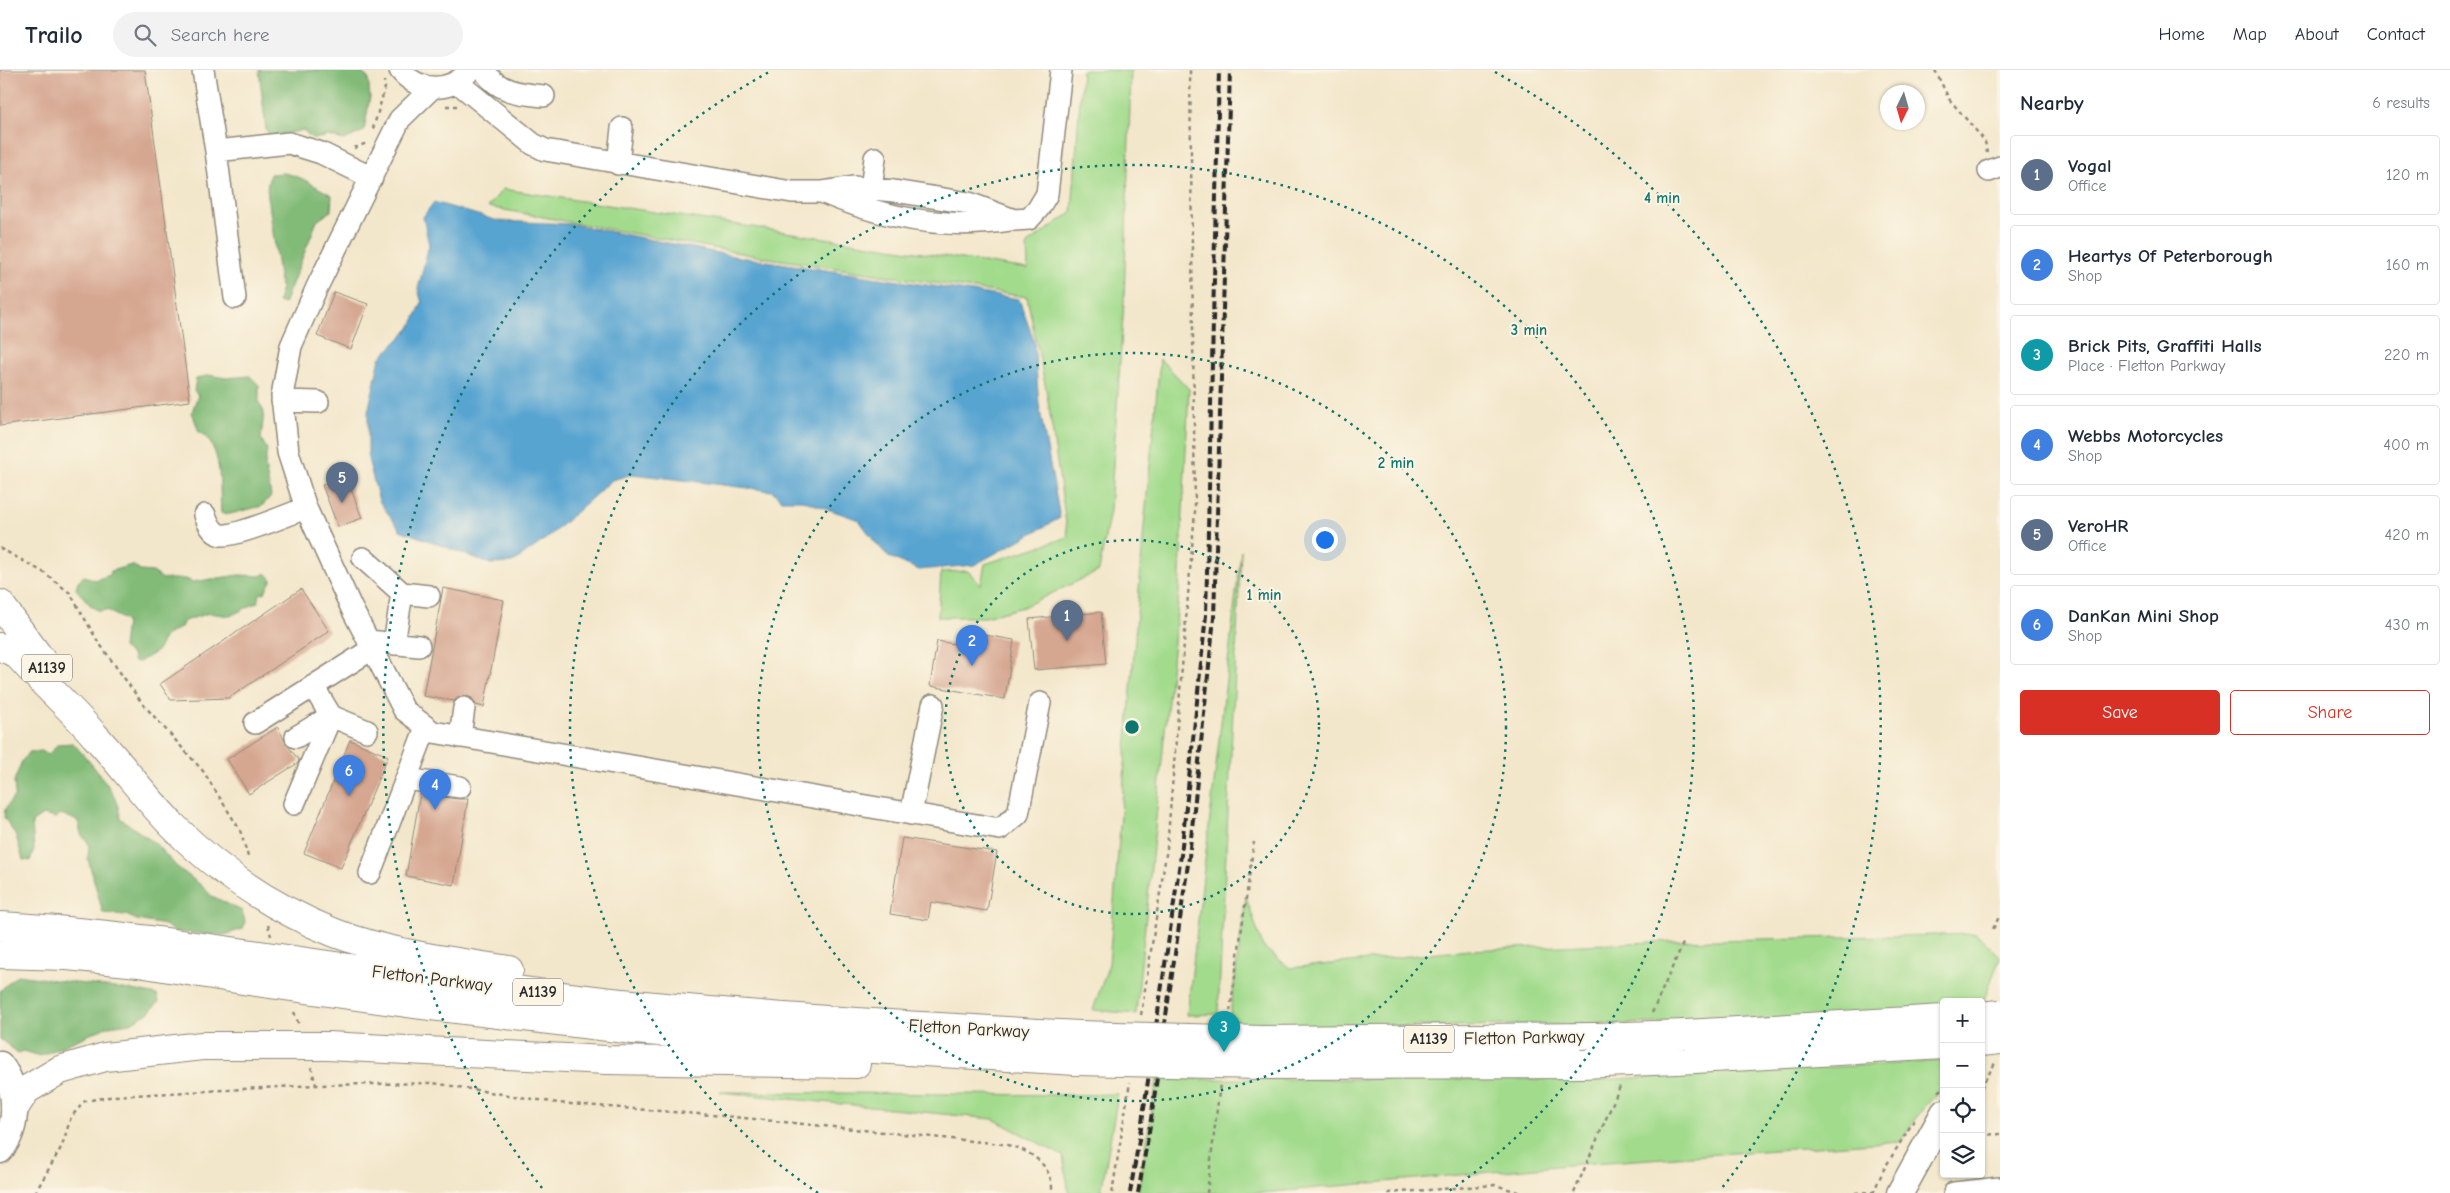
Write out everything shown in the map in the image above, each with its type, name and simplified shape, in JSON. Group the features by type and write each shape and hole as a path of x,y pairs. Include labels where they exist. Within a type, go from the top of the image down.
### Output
{"highway":[{"name":"A1139","path":"0,604 93,733"},
{"name":"A1139","path":"0,647 16,653 93,733 174,826 213,861 279,907 336,933 399,952 454,962 693,996 856,1023"},
{"name":"Fletton Parkway","path":"0,926 69,930 140,938 423,978 641,1005 856,1023 1077,1048 1262,1052 1581,1064 1940,1045"},
{"name":"Fletton Parkway","path":"0,954 67,956 139,964 250,982 421,1005 634,1030 1025,1059 1077,1048"},
{"path":"1985,1015 2000,1013"},
{"name":"Fletton Parkway","path":"1262,1052 1685,1034 1936,1020"},
{"name":"A1139","path":"15,1107 26,1090 60,1070 105,1057 202,1046 327,1046 606,1060 808,1064 1025,1059"}],"main road":[{"path":"1990,1046 2000,1013"},
{"path":"0,1065 11,1086 15,1107 12,1128 1,1150"},
{"path":"1900,1193 1940,1120"}],"street":[{"path":"203,70 216,151 235,298"},
{"path":"484,70 494,84 524,94 544,96"},
{"path":"822,192 883,214 941,223 981,225 1029,219 1047,194 1061,70"},
{"path":"396,73 437,97"},
{"path":"396,73 400,119 317,287 291,346 282,401 288,452 306,508 370,645 404,710 434,732 1000,829 1018,814 1040,704"},
{"path":"400,119 437,97 445,87 463,76 533,144 546,150 618,164 792,192 822,192 852,187 969,203 1014,220"},
{"path":"618,164 622,128"},
{"path":"216,151 289,143 321,154 372,178"},
{"path":"871,189 875,158"},
{"path":"282,401 318,402"},
{"path":"205,515 210,528 221,535 235,533 306,508"},
{"path":"363,558 402,594 429,596"},
{"path":"394,644 402,594"},
{"path":"255,723 313,686 370,645 418,646"},
{"path":"313,686 331,716 368,731"},
{"path":"911,814 933,705"},
{"path":"460,737 464,708"},
{"path":"296,737 331,716"},
{"path":"294,804 331,716"},
{"path":"370,873 426,727"},
{"path":"406,779 460,787"},
{"path":"1954,1193 2000,1188"}],"path":[{"path":"1140,1022 1167,848 1195,511 1190,70"},
{"path":"1935,70 1949,98 1985,141 1995,169"},
{"path":"372,133 385,88 396,73"},
{"path":"437,97 462,107"},
{"path":"346,148 367,144 369,138"},
{"path":"0,548 43,572 70,593 96,640 142,703 203,771 240,830 249,860"},
{"path":"1993,929 2000,915"},
{"path":"266,916 272,940"},
{"path":"1985,1069 1990,1046"},
{"path":"310,1064 316,1085"},
{"path":"1112,1193 1131,1080"},
{"path":"35,1193 62,1146 71,1117 85,1101 115,1096 316,1085 433,1083 558,1103 724,1116 1002,1144 1018,1147 1037,1158 1046,1168 1052,1193"},
{"path":"1985,1135 2000,1134"},
{"path":"1388,1193 1495,1185 1521,1193"},
{"path":"1855,1193 1874,1192"}],"green space":[{"path":"259,70 358,70 368,78 370,97 364,131 344,140 329,136 313,139 303,130 272,137 266,130"},
{"path":"1082,70 1131,70 1124,302 1110,510 1099,571 1023,607 985,617 938,617 941,572 968,571 981,585 985,564 1068,537 1047,394 1027,297 762,257 488,207 503,189 1028,269 1027,244 1072,212"},
{"path":"284,173 303,179 332,195 331,211 317,221 284,304 278,302 281,290 267,189 270,174"},
{"path":"1160,359 1189,389 1179,593 1136,1014 1093,1010 1109,964 1144,527"},
{"path":"209,375 226,378 250,376 259,385 259,403 264,412 261,439 267,449 265,466 271,496 262,506 226,515 221,513 219,468 216,457 213,447 207,438 199,432 192,412 198,395 194,391 196,379"},
{"path":"1241,551 1218,1014 1187,1015"},
{"path":"134,566 140,571 153,572 163,579 186,579 192,582 239,575 260,576 266,573 272,579 265,592 259,595 258,602 230,616 209,613 184,621 181,627 165,636 157,651 139,662 133,661 132,655 123,648 126,621 107,610 100,611 92,607 76,589 78,581 84,576 95,580 110,575 111,571"},
{"path":"73,743 109,787 120,818 156,844 176,866 212,896 242,911 245,921 243,929 224,935 176,932 165,925 137,920 126,915 103,913 88,859 89,844 81,834 78,821 61,814 55,818 43,815 32,822 34,850 30,861 23,860 16,836 4,817 5,809 15,795 14,781 22,761 29,752 42,751 48,755 58,744"},
{"path":"1246,897 1263,947 1290,968 1469,950 1674,941 1977,934 2000,957 1985,998 1940,998 1940,1009 1746,1022 1228,1029"},
{"path":"17,975 138,991 157,995 159,1002 148,1013 131,1023 109,1026 40,1056 24,1051 18,1053 0,1039 0,991"},
{"path":"1940,1061 1940,1090 1921,1111 1901,1141 1579,1164 1263,1193 1138,1193 1157,1079 1615,1079"},
{"path":"720,1092 1118,1094 1101,1193 1069,1193 1063,1156 993,1119"}],"water":[{"path":"434,202 498,221 572,224 733,256 1019,299 1034,341 1039,405 1060,518 974,565 919,570 889,557 874,541 859,520 802,500 782,500 772,491 633,474 612,480 546,539 512,563 491,564 400,530 379,501 368,459 368,412 380,358 410,328 422,303 418,289 429,245 423,217"}],"building":[{"path":"0,70 145,70 190,401 0,426"},
{"path":"334,292 368,304 351,349 317,336"},
{"path":"346,476 362,518 338,527 322,485"},
{"path":"443,588 504,600 484,707 476,705 472,698 466,696 459,697 454,701 423,696"},
{"path":"301,589 329,631 229,698 171,700 160,684"},
{"path":"1101,612 1106,664 1034,670 1029,619"},
{"path":"968,632 1014,640 1005,699 930,686 937,641 966,646"},
{"path":"278,727 286,744 299,760 298,763 249,794 227,759"},
{"path":"350,740 388,756 341,868 304,853"},
{"path":"420,794 468,799 454,885 406,876"},
{"path":"902,838 997,852 987,911 931,902 928,920 890,914"}],"railway":[{"path":"1130,1193 1181,855 1206,615 1219,70"},
{"path":"1138,1193 1150,1126 1189,857 1214,618 1230,70"}],"place":[{"name":"VeroHR","path":"342,503"},
{"name":"Vogal","path":"1067,641"},
{"name":"Heartys Of Peterborough","path":"972,666"},
{"name":"DanKan Mini Shop","path":"349,796"},
{"name":"Webbs Motorcycles","path":"435,810"},
{"name":"Brick Pits, Graffiti Halls","path":"1224,1052"}]}
